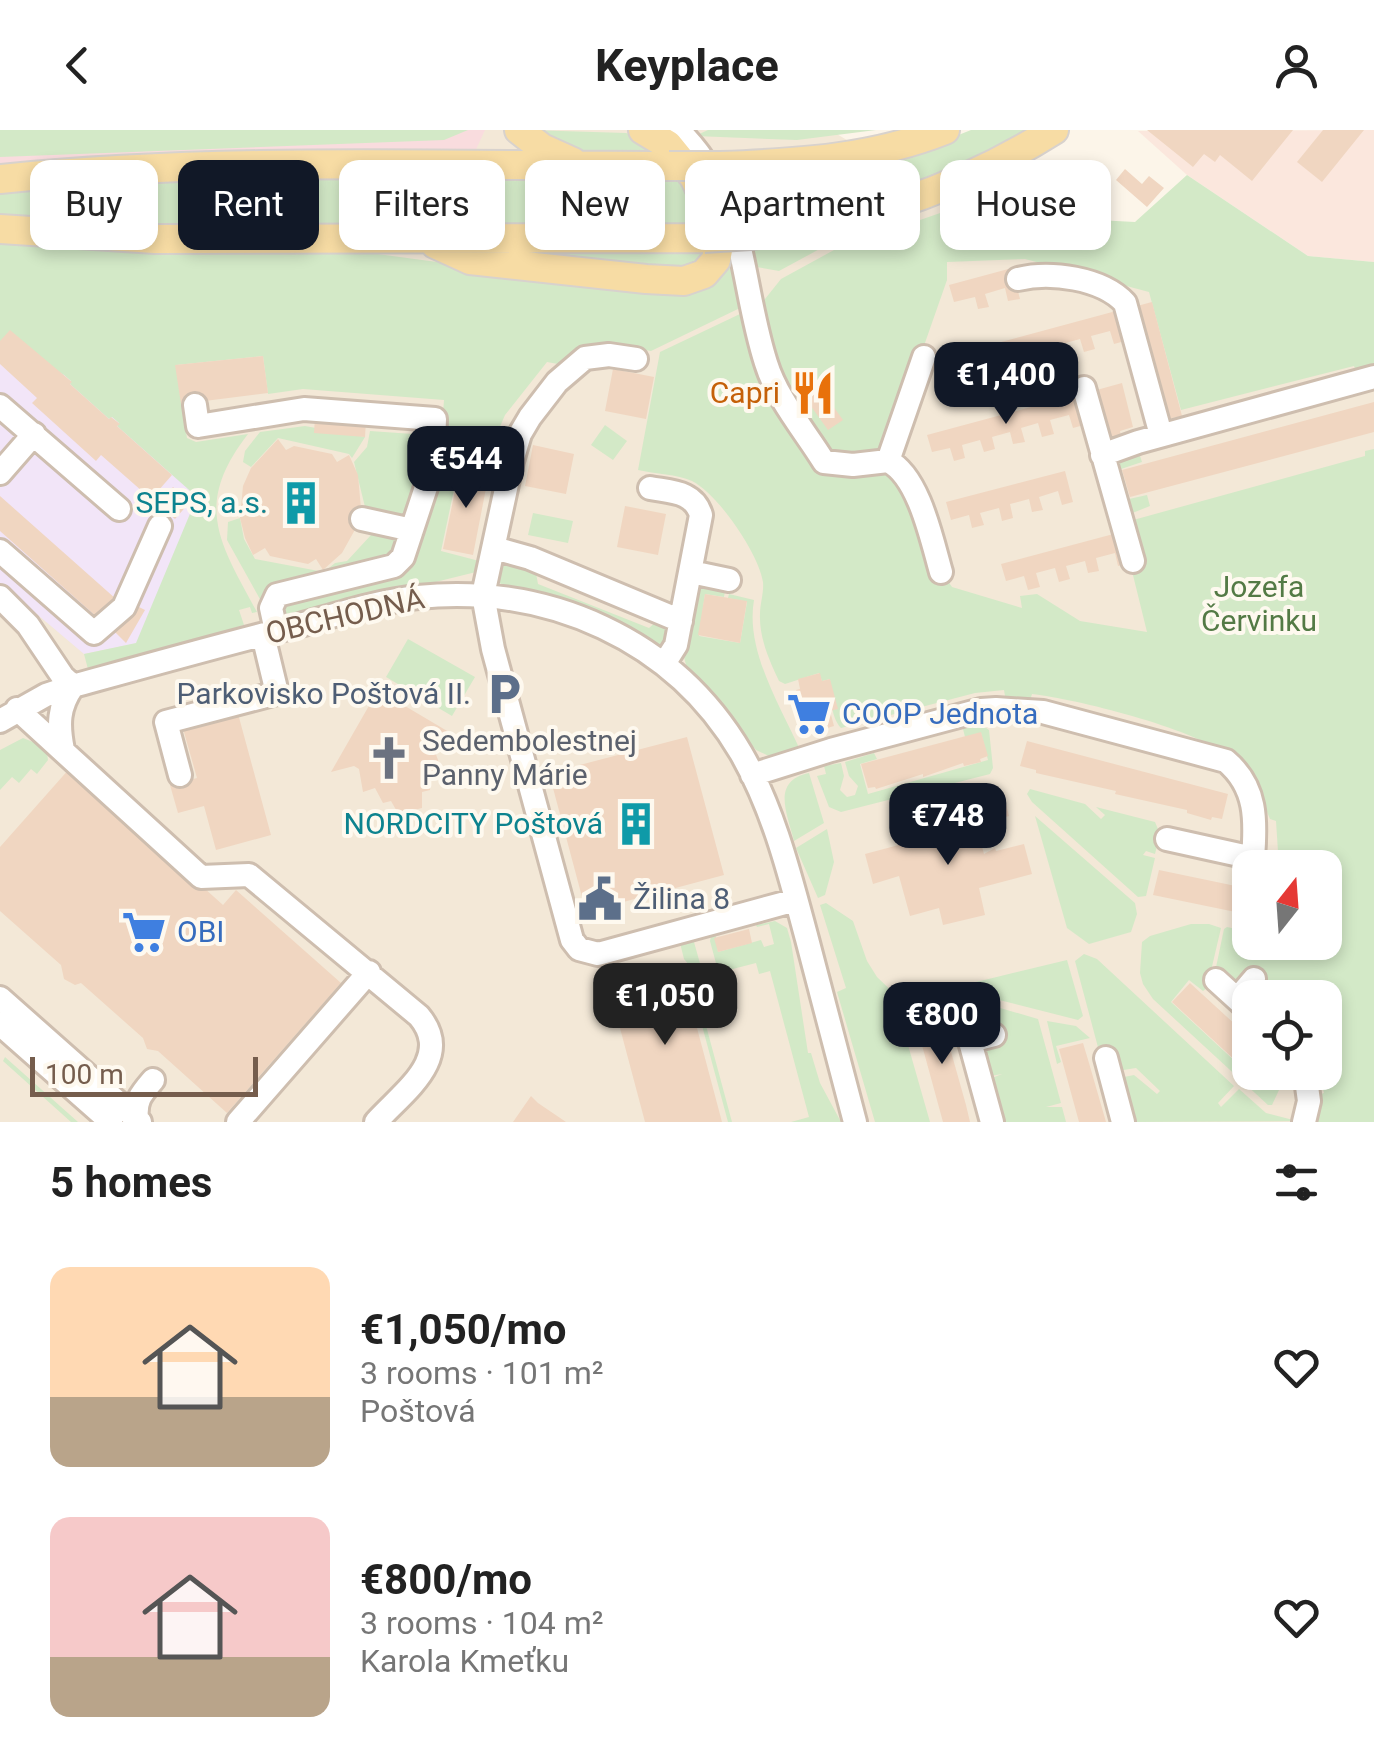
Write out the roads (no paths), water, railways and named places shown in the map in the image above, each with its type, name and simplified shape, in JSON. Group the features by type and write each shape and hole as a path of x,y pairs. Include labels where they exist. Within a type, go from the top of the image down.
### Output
{"main road":[{"path":"478,160 498,143 501,130"},
{"path":"519,130 542,148 569,160"},
{"path":"449,250 470,260 646,279 684,281 704,274 716,260 720,245 717,224 694,177 668,145 643,130"},
{"path":"665,166 810,162 856,156 945,130"},
{"path":"505,239 704,238 827,224 907,201 996,163 1054,130"},
{"path":"0,179 140,168 339,166"},
{"path":"0,230 155,239 339,239"}],"street":[{"path":"678,130 698,153 734,220 766,366 824,462 852,465 888,461 897,466 920,503 941,572"},
{"path":"1018,279 1038,274 1057,277 1106,288 1118,296 1125,304 1161,435"},
{"path":"636,360 609,355 585,358 546,396 520,434 483,596 486,623 572,940 579,949 598,954 796,900"},
{"path":"888,461 924,357"},
{"path":"1102,455 1374,377"},
{"path":"1084,388 1133,560"},
{"path":"180,775 166,722 277,693 269,633 271,608 277,595 394,566 403,557 433,466 435,420 304,409 198,426 195,405"},
{"path":"0,406 119,509"},
{"path":"0,472 34,434"},
{"path":"650,488 686,495 698,505 701,523 676,645 664,664"},
{"path":"362,518 412,530"},
{"path":"0,551 94,633 124,606 160,526"},
{"path":"494,548 530,558 681,621"},
{"path":"691,572 729,580"},
{"name":"OBCHODNÁ","path":"17,711 73,686 387,602 436,596 524,600 572,613 625,637 664,664 704,702 727,732 767,806 856,1116"},
{"path":"0,597 28,624 73,686 60,713 62,750"},
{"path":"42,648 17,711 201,876 249,875 419,1016 432,1037 433,1049 423,1070 376,1122"},
{"path":"752,775 981,710 1043,712 1226,761 1242,776 1256,822 1253,858 1166,839"},
{"path":"238,1122 370,972"},
{"path":"1216,980 1232,994"},
{"path":"0,998 139,1120"},
{"path":"962,1016 992,1122"},
{"path":"0,1024 111,1122"},
{"path":"970,1041 994,1035"},
{"path":"1124,1122 1108,1068 1135,1072"},
{"path":"139,1120 138,1098 153,1080"},
{"path":"1304,1122 1310,1101 1308,1090"}],"place":[{"name":"Capri","path":"813,393"},
{"name":"SEPS, a.s.","path":"301,503"},
{"name":"Parkovisko Poštová II.","path":"504,694"},
{"name":"COOP Jednota","path":"809,714"},
{"name":"Sedembolestnej Panny Márie","path":"389,758"},
{"name":"NORDCITY Poštová","path":"636,824"},
{"name":"Žilina 8","path":"600,899"},
{"name":"OBI","path":"144,932"}],"park label":[{"name":"Jozefa Červinku","path":"1259,604"}]}
